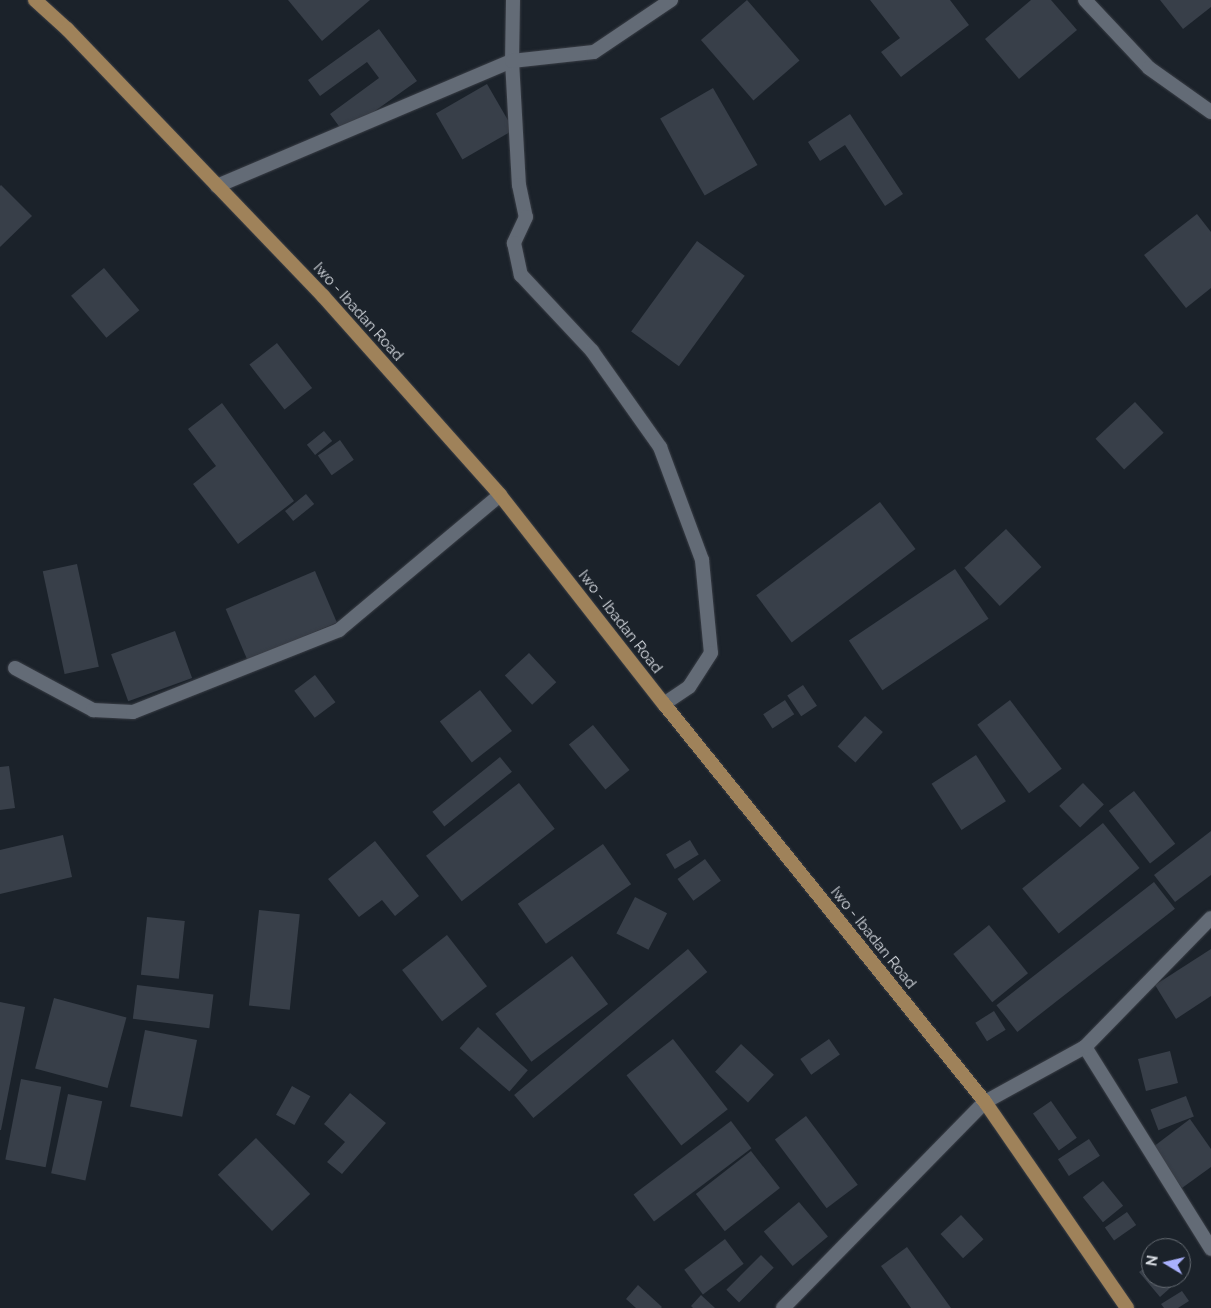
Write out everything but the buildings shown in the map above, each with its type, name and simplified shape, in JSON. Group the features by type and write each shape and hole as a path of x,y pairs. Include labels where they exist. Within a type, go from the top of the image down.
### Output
{"main road":[{"name":"Iwo - Ibadan Road","path":"35,0 67,29 323,296 500,495 664,704 986,1102 1127,1308"}],"street":[{"path":"513,0 512,60 519,185 526,217 514,242 521,275 592,351 660,447 702,560 711,653 689,687 664,704"},
{"path":"217,186 512,60 594,52 671,0"},
{"path":"1085,0 1148,68 1211,112"},
{"path":"15,668 93,710 133,712 339,630 500,495"},
{"path":"783,1308 986,1102 1085,1047 1211,918"},
{"path":"1085,1047 1211,1249"}]}
